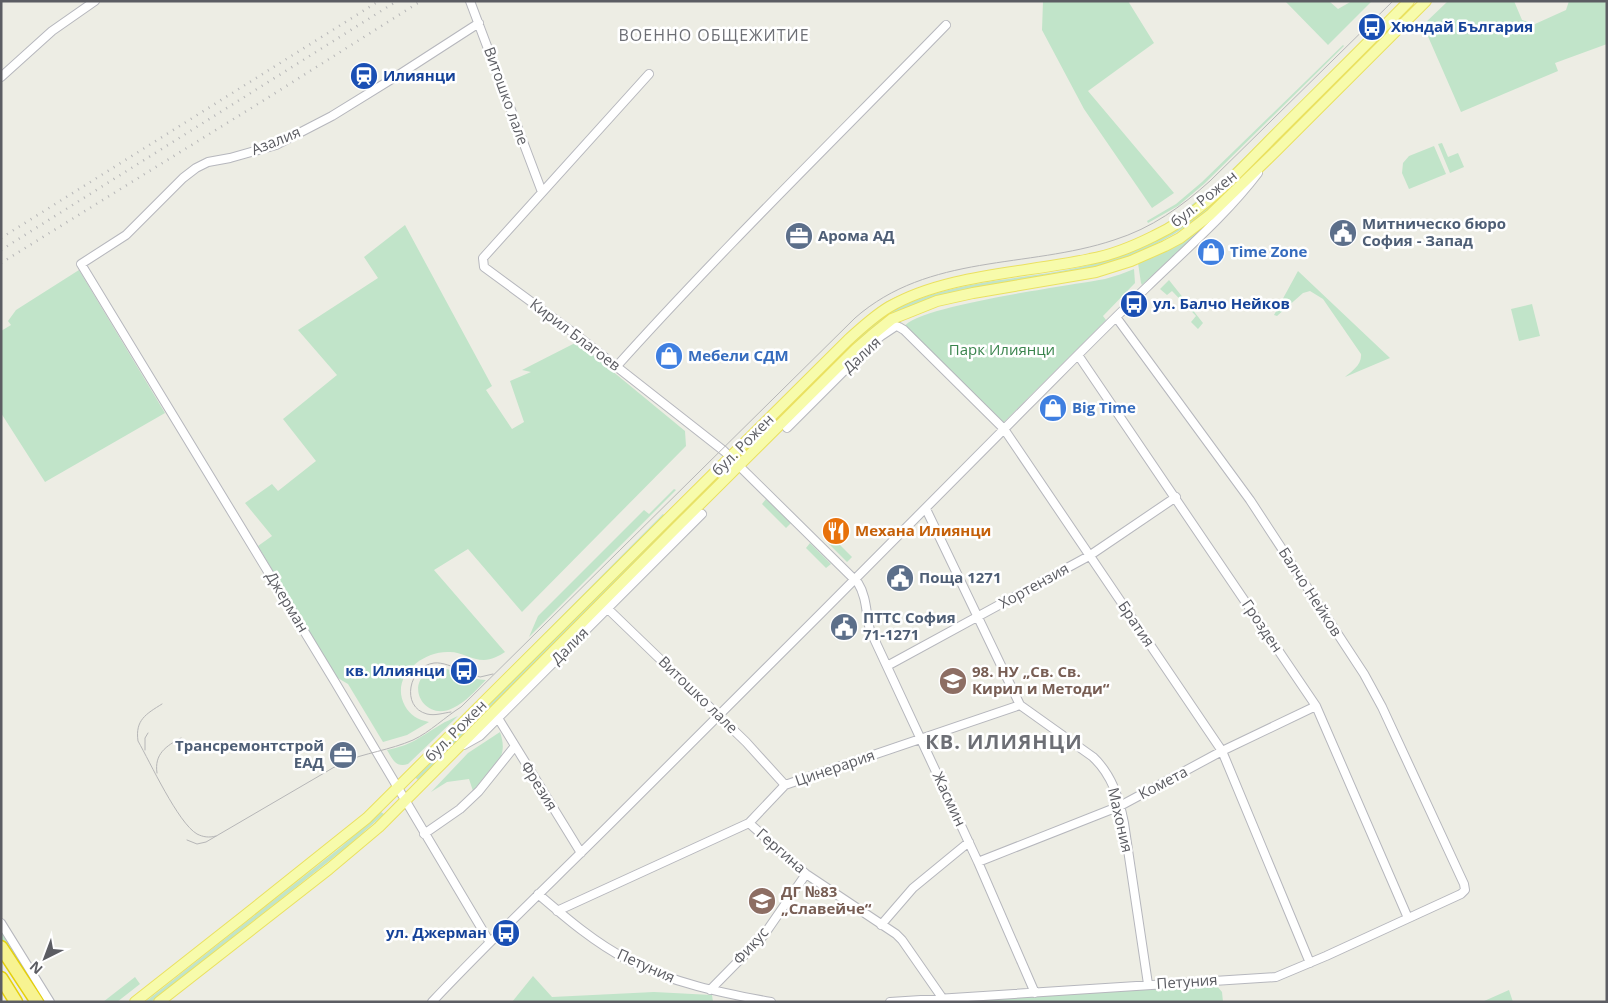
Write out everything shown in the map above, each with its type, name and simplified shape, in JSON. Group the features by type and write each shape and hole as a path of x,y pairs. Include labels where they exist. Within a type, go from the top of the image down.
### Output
{"highway":[{"path":"1,946 37,1002"},
{"path":"1,978 16,1002"}],"main road":[{"name":"бул. Рожен","path":"135,1002 351,832 398,789 858,331 878,314 912,295 947,285 1107,255 1152,237 1182,220 1231,178 1410,1"},
{"name":"бул. Рожен","path":"160,1002 360,844 405,802 677,533 740,466 804,407 864,343 892,319 952,297 1116,267 1180,238 1220,206 1426,1"}],"street":[{"path":"1,77 52,31 94,1"},
{"name":"Витошко лале","path":"470,1 542,192"},
{"name":"Азалия","path":"81,264 126,236 183,178 196,168 208,162 276,145 332,116 479,23"},
{"path":"616,367 696,280 946,24"},
{"name":"Кирил Благоев","path":"649,74 483,258 482,264 731,458 854,579"},
{"name":"бул. Рожен","path":"432,1002 489,941 581,853 1116,317 1232,204 1278,150"},
{"name":"Джерман","path":"81,264 489,941"},
{"name":"Балчо Нейков","path":"1116,317 1250,500 1364,674 1382,707 1464,884 1464,890"},
{"name":"Далия","path":"788,428 804,407 866,349 891,329 899,327"},
{"name":"Братия","path":"899,327 1004,430 1222,752 1310,963"},
{"name":"Грозден","path":"1078,355 1316,706 1408,918"},
{"name":"Хортензия","path":"887,666 1089,556 1176,497"},
{"name":"Махония","path":"926,509 1020,704 1097,761 1112,781 1120,806 1148,984"},
{"name":"Далия","path":"456,750 480,736 608,609 677,533 702,514"},
{"name":"Жасмин","path":"854,579 862,589 870,630 969,842 1035,993"},
{"name":"Витошко лале","path":"608,609 719,715 785,785"},
{"name":"Цинерария","path":"557,911 749,823 785,785 1020,704"},
{"name":"Комета","path":"978,862 1120,806 1222,752 1316,706"},
{"name":"Фрезия","path":"498,718 581,853"},
{"path":"424,834 460,809 479,791 515,746"},
{"name":"Гергина","path":"749,823 806,874 896,934 943,999"},
{"path":"881,925 913,888 969,842"},
{"name":"Фикус","path":"710,990 764,935 806,874"},
{"name":"Петуния","path":"890,1002 1148,984 1271,978 1310,963 1461,894 1464,890"},
{"name":"Петуния","path":"538,894 573,924 625,959 710,990 771,1002"},
{"path":"1,923 50,1002"}],"green space":[{"path":"1043,1 1128,1 1154,43 1088,91 1174,193 1152,208 1084,109 1042,30"},
{"path":"1285,1 1329,1 1338,9 1352,1 1371,2 1328,45"},
{"path":"1448,1 1514,1 1522,20 1535,24 1566,10 1569,1 1605,1 1607,6 1607,44 1555,63 1558,71 1461,112 1423,25"},
{"path":"1391,24 1394,27 1216,204 1183,229 1166,239 1113,262 1073,272 994,285 943,296 918,304 894,315 871,329 749,451 746,448 868,327 895,310 951,289 1070,269 1100,262 1127,253 1170,233"},
{"path":"1343,45 1204,184 1178,206 1148,223 1147,221 1176,204 1202,182"},
{"path":"1327,75 1328,77 1229,177 1197,204 1162,229 1123,247 1091,256 958,279 926,288 895,300 866,318 741,443 739,441 859,323 890,300 917,289 968,275 1047,263 1100,252 1125,244 1163,225 1214,187"},
{"path":"1442,143 1448,157 1458,153 1464,167 1450,173 1438,144"},
{"path":"1434,146 1446,174 1409,189 1402,173 1403,163 1409,156"},
{"path":"1239,192 1142,285 1138,263 1172,248"},
{"path":"405,225 492,386 486,390 512,429 524,422 510,381 531,372 522,370 577,342 685,431 686,446 522,612 468,549 434,570 505,652 495,658 484,660 454,652 440,653 429,656 411,667 401,685 401,695 409,712 429,722 407,735 383,742 348,684 336,677 258,546 272,536 245,503 272,484 278,491 316,461 283,419 337,375 298,330 378,278 364,257"},
{"name":"Парк Илиянци","path":"1134,269 1135,283 1103,316 1106,320 1003,423 904,327 915,319 936,311 997,297 1105,279"},
{"path":"79,270 165,413 45,482 1,413 1,331 11,325 8,321 16,310"},
{"path":"1298,271 1390,358 1345,377 1358,365 1361,354 1323,299 1310,291 1303,293 1277,316 1274,315"},
{"path":"1169,280 1203,323 1198,329 1191,322 1196,316 1172,291 1167,295 1160,289"},
{"path":"1532,304 1540,336 1519,341 1511,309"},
{"path":"720,473 723,476 418,780 415,777"},
{"path":"674,489 676,490 529,637 538,616 644,510 649,514"},
{"path":"766,499 791,523 786,528 762,504"},
{"path":"663,514 665,516 503,678 503,675"},
{"path":"831,536 852,557 847,562 826,541"},
{"path":"810,543 831,564 826,568 806,548"},
{"path":"441,668 486,680 471,696 453,708 442,711 432,709 420,697 418,688 421,679 428,672"},
{"path":"458,716 408,764 398,764 387,750 409,743 444,722"},
{"path":"500,732 503,744 501,756 473,791 469,779 447,782 431,792 468,753"},
{"path":"381,812 384,814 348,846 151,1002 145,1002 341,847"},
{"path":"1,929 45,1002 41,1002 1,939"},
{"path":"533,976 552,997 654,992 712,995 713,1002 512,1002"},
{"path":"135,977 140,984 117,1002 103,1002"},
{"path":"1216,985 1222,992 1223,1002 949,1002"},
{"path":"1509,990 1513,1002 1482,1002"}],"tram line":[{"path":"187,840 197,844 206,842 343,762 413,740 425,733 461,707 855,318 884,297 914,282 947,272 1081,249 1128,235 1165,216 1210,181 1393,1"},
{"path":"451,712 430,715 419,710 413,704 411,687 419,671 425,666 437,663 460,669"},
{"path":"455,668 480,677 493,674"},
{"path":"162,704 143,718 138,728 138,741 181,818 197,834 208,837 216,836"},
{"path":"145,750 145,738 148,733"},
{"path":"157,773 157,761 162,751 181,738"}],"railway":[{"path":"1,238 379,1"},
{"path":"1,250 397,1"},
{"path":"1,263 421,1"}],"place":[{"name":"Хюндай България","path":"1372,27"},
{"name":"Илиянци","path":"364,76"},
{"name":"Митническо бюро София - Запад","path":"1343,233"},
{"name":"Арома АД","path":"799,236"},
{"name":"Time Zone","path":"1211,252"},
{"name":"ул. Балчо Нейков","path":"1134,304"},
{"name":"Мебели СДМ","path":"669,356"},
{"name":"Big Time","path":"1053,408"},
{"name":"Механа Илиянци","path":"836,531"},
{"name":"Поща 1271","path":"900,578"},
{"name":"ПТТС София 71-1271","path":"844,627"},
{"name":"кв. Илиянци","path":"464,671"},
{"name":"98. НУ „Св. Св. Кирил и Методи“","path":"953,681"},
{"name":"Трансремонтстрой ЕАД","path":"343,755"},
{"name":"ДГ №83 „Славейче“","path":"762,901"},
{"name":"ул. Джерман","path":"506,933"}],"district":[{"name":"ВОЕННО ОБЩЕЖИТИЕ","path":"714,35"},
{"name":"КВ. ИЛИЯНЦИ","path":"1004,742"}]}
